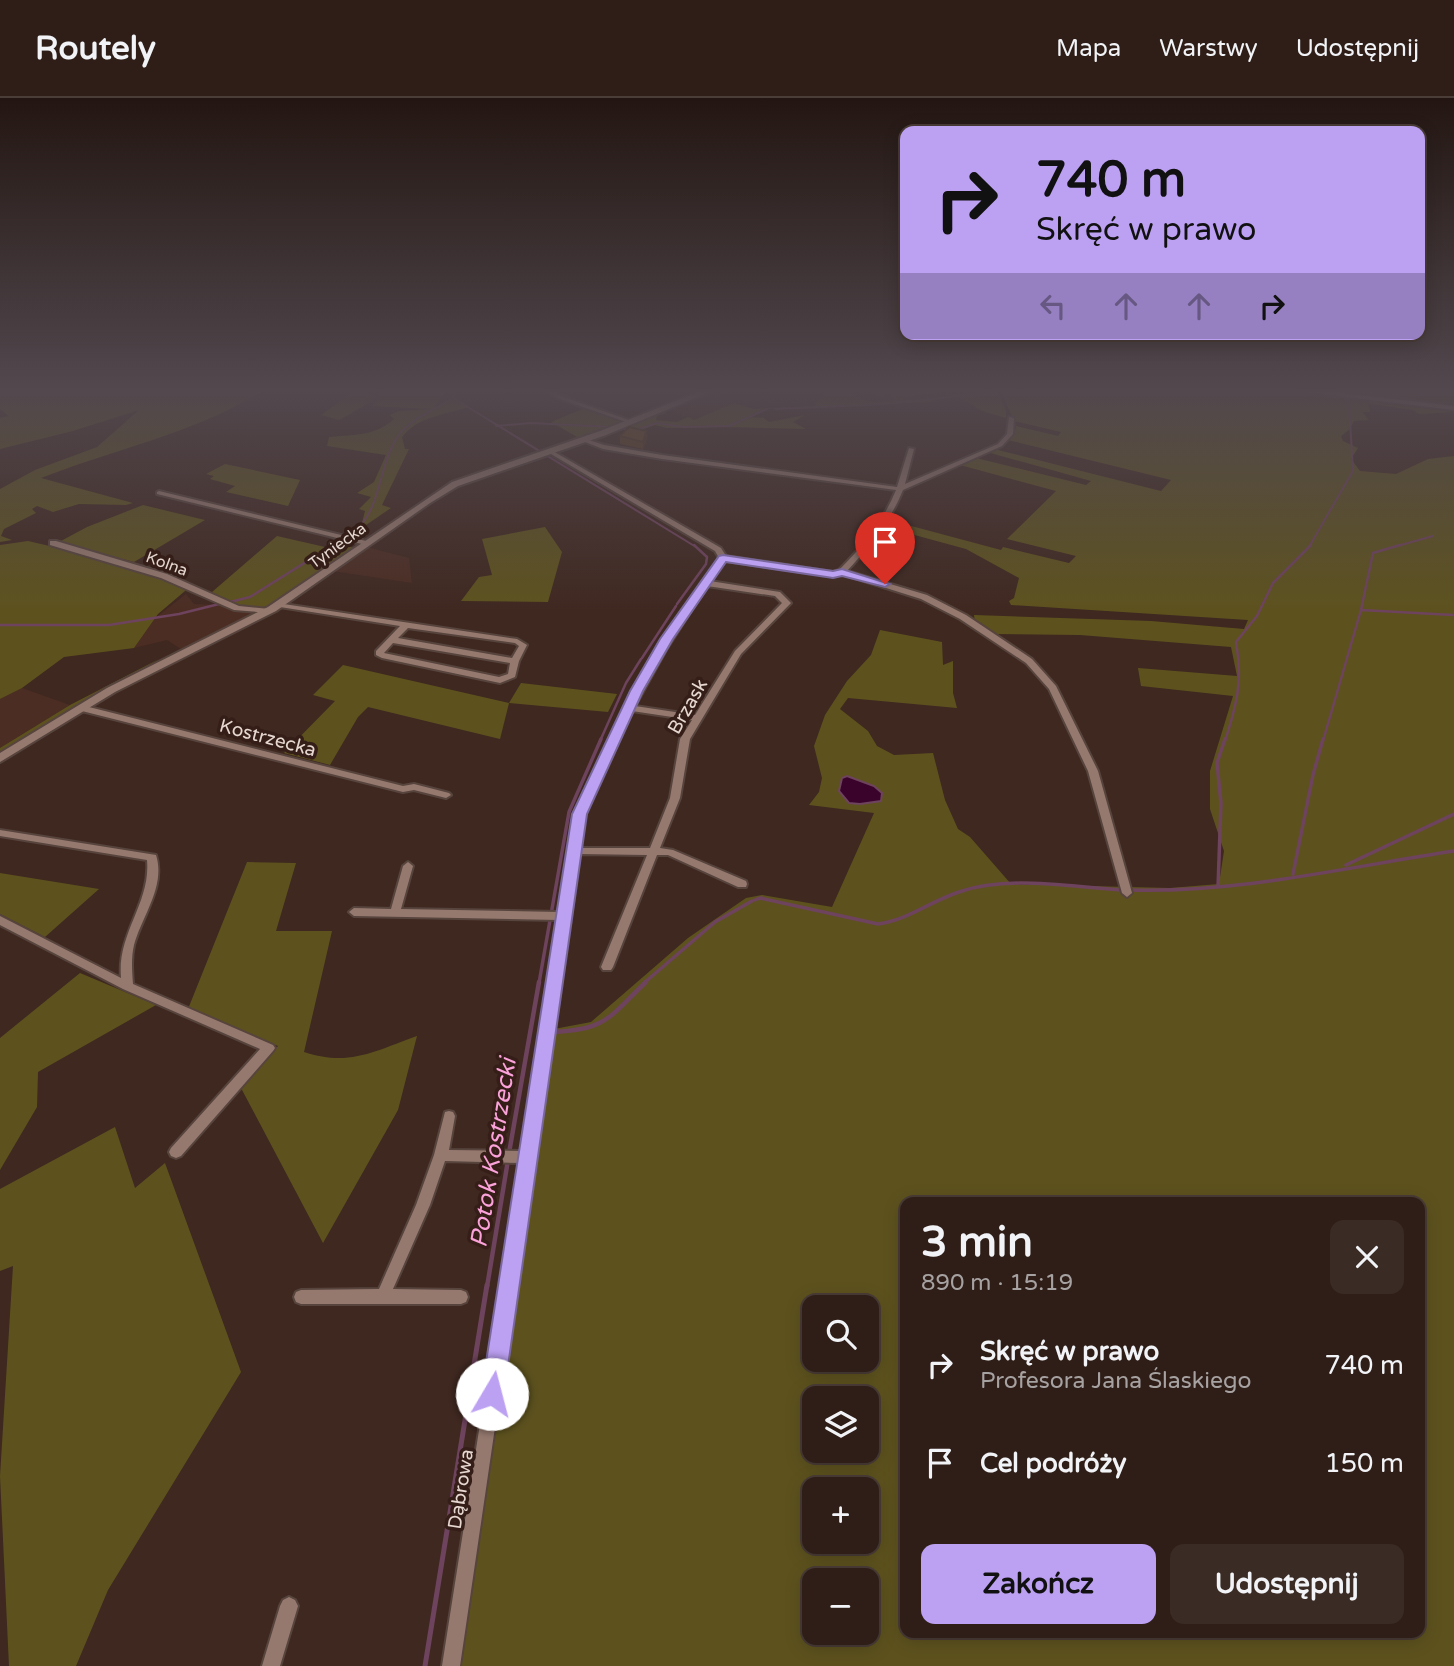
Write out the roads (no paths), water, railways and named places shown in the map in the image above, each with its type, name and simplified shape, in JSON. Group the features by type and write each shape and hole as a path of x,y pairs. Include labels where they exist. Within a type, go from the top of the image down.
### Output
{"street":[{"name":"Tyniecka","path":"0,758 143,673 275,608 455,484 511,464"},
{"path":"563,464 718,550 723,558 833,574 842,572 924,597 962,617 1029,661 1053,688 1093,771 1127,893"},
{"path":"719,464 898,488 953,464"},
{"path":"842,572 880,530 906,464"},
{"path":"159,493 366,543"},
{"name":"Kolna","path":"53,543 164,576 237,608 275,608 517,641 523,645 515,661"},
{"name":"Dąbrowa","path":"452,1666 554,916 574,851 580,814 628,708 660,649 723,558"},
{"name":"Brzask","path":"607,967 675,798 683,745 738,653 787,603 777,594 705,583"},
{"path":"392,640 515,661 512,674 500,680 379,653 406,625"},
{"name":"Kostrzecka","path":"81,708 403,789 415,787 446,795"},
{"path":"628,708 698,718"},
{"path":"0,833 152,857 154,866 150,891 126,957 127,986"},
{"path":"574,851 668,852 742,884"},
{"path":"395,913 408,866"},
{"path":"354,912 554,916"},
{"path":"0,920 127,986 270,1048 176,1152"},
{"path":"383,1296 423,1205 441,1155 449,1116"},
{"path":"441,1155 522,1156"},
{"path":"301,1297 461,1297"},
{"path":"271,1666 289,1606"}],"waterway":[{"path":"350,535 360,526 374,503 385,464"},
{"name":"Potok Kostrzecki","path":"561,464 696,547"},
{"path":"1309,547 1353,471 1353,464"},
{"path":"1394,547 1433,536"},
{"path":"330,547 335,544"},
{"path":"230,602 250,597 333,545"},
{"name":"Potok Kostrzecki","path":"677,604 706,564 707,557 694,545"},
{"path":"1361,610 1373,553 1400,545"},
{"path":"1225,741 1238,692 1236,642 1257,616 1273,583 1309,547"},
{"path":"0,625 109,625 179,614 219,604"},
{"name":"Potok Kostrzecki","path":"642,658 676,606"},
{"path":"1323,741 1361,610"},
{"path":"1361,610 1453,615"},
{"name":"Potok Kostrzecki","path":"600,741 626,683 641,659"},
{"name":"Potok Kostrzecki","path":"539,983 569,812 601,739"},
{"path":"1218,886 1221,803 1217,763 1225,739"},
{"path":"1293,874 1323,739"},
{"path":"1346,865 1454,814"},
{"path":"1218,886 1454,851"},
{"path":"755,900 760,898 878,924 899,919 959,892 997,884 1121,890"},
{"path":"1131,890 1218,886"},
{"path":"644,983 715,922 752,901"},
{"name":"Potok Kostrzecki","path":"509,1153 539,982"},
{"path":"554,1032 572,1031 597,1024 615,1012 646,982"},
{"name":"Potok Kostrzecki","path":"487,1287 508,1160"},
{"name":"Potok Kostrzecki","path":"425,1666 487,1285"}]}
